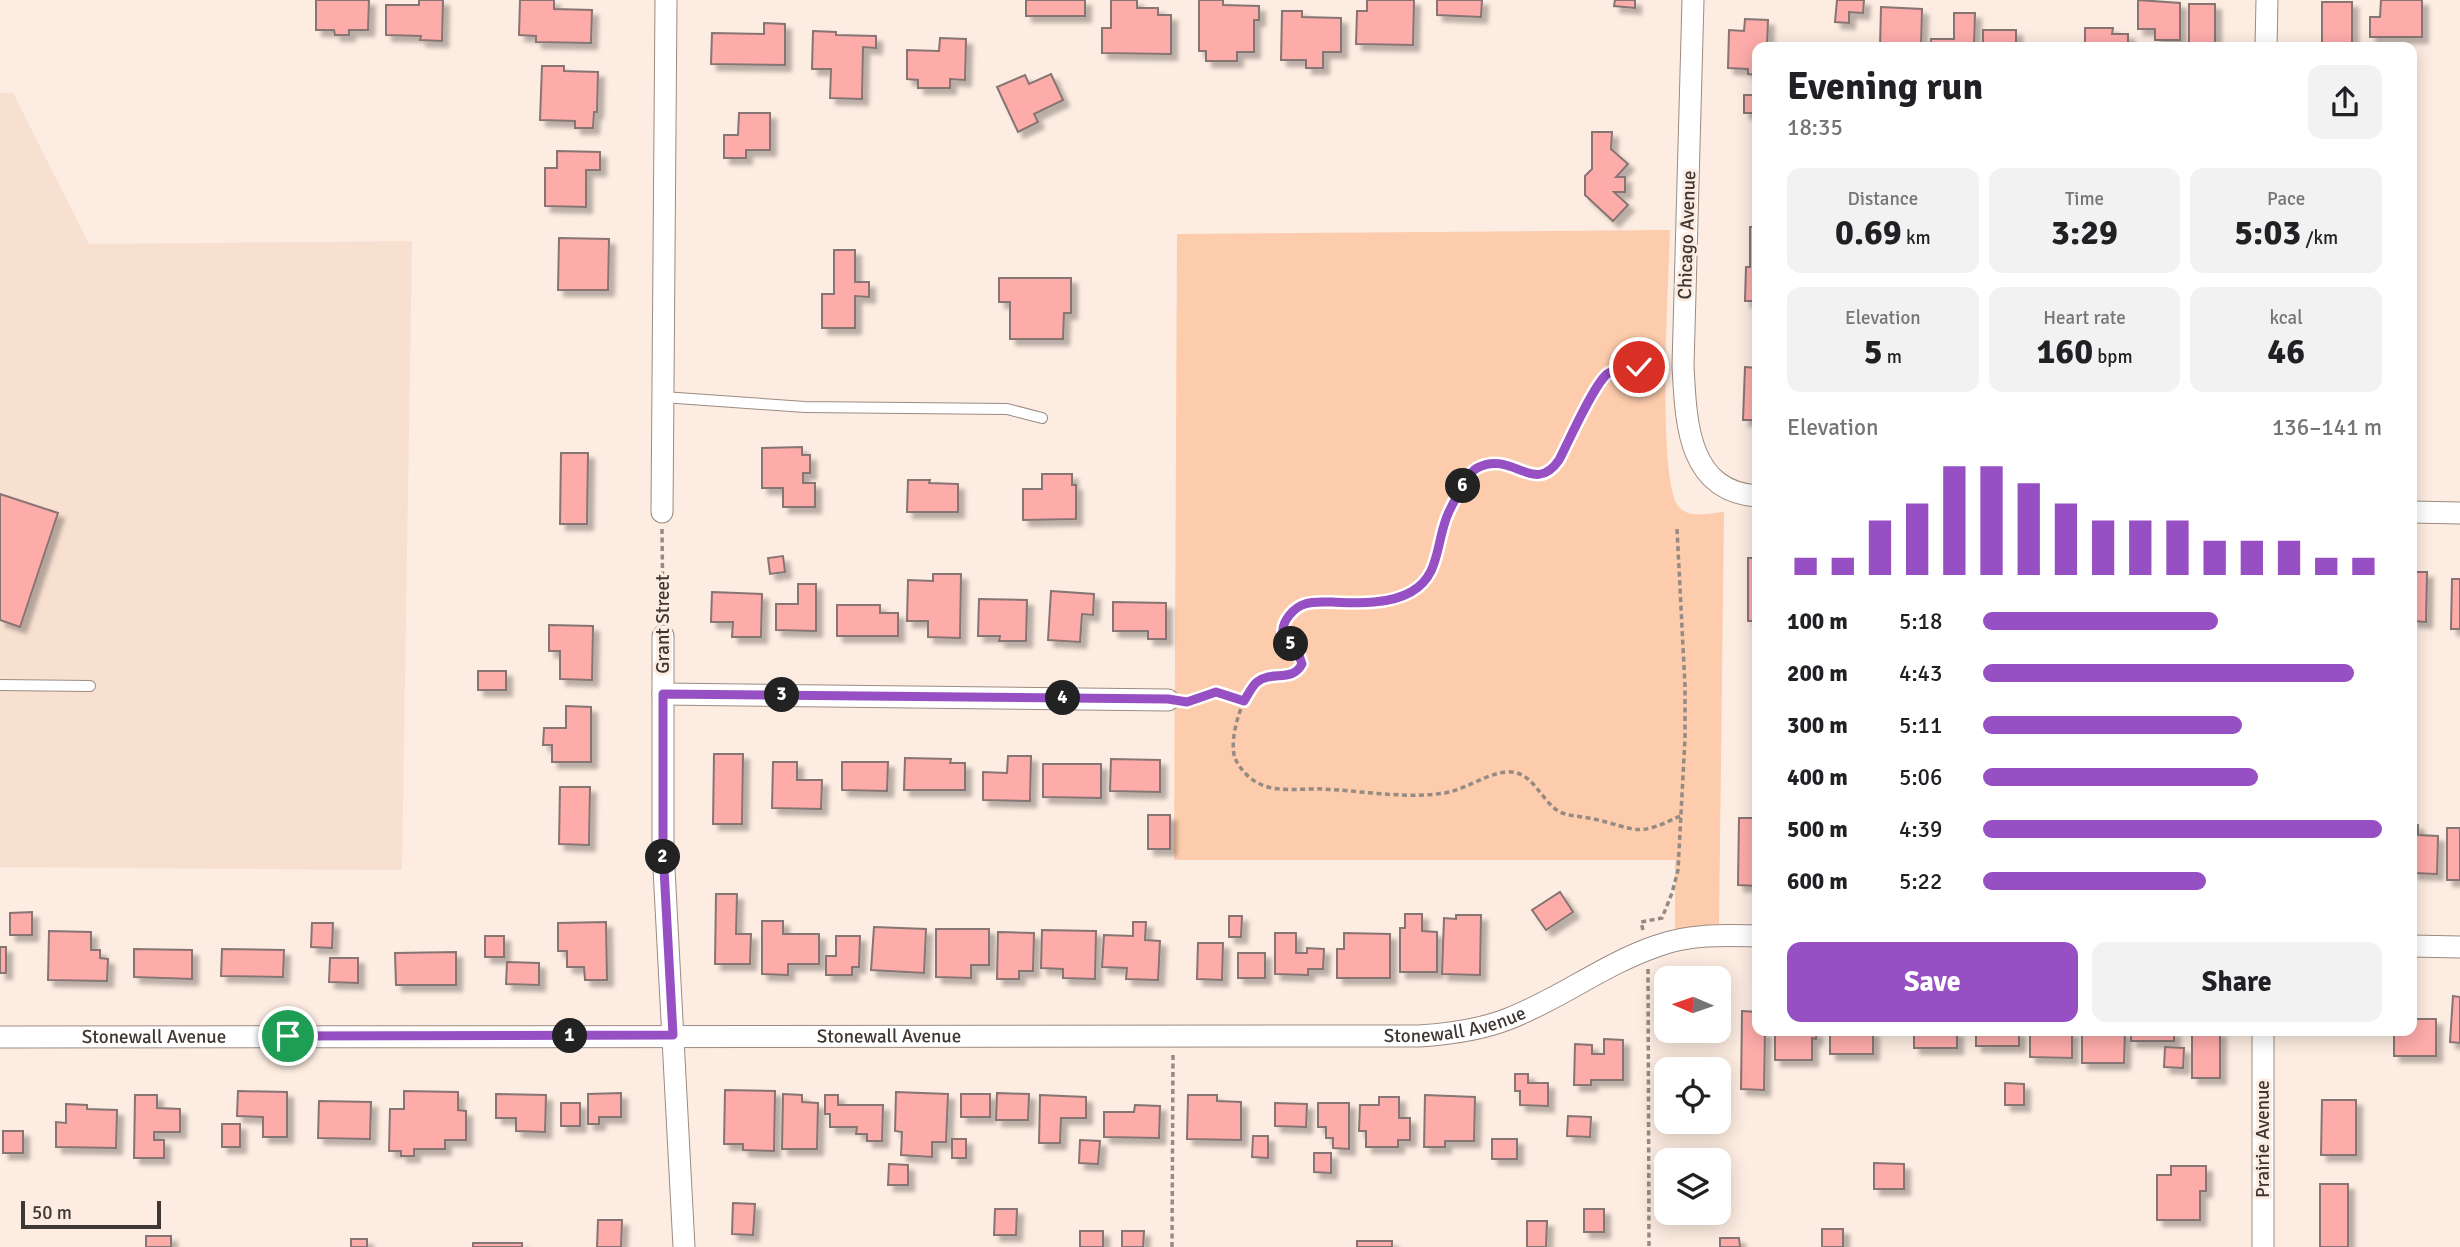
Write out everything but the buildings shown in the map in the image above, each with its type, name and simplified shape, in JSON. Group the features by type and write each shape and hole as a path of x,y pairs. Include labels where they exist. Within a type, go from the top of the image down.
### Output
{"street":[{"path":"662,512 666,0"},
{"name":"Chicago Avenue","path":"1693,0 1683,366 1685,404 1690,431 1703,468 1727,490 1752,495"},
{"path":"2266,42 2267,0"},
{"path":"2417,512 2460,513"},
{"name":"Grant Street","path":"663,636 663,850 684,1247"},
{"path":"663,694 1168,699"},
{"name":"Stonewall Avenue","path":"0,1037 1419,1036 1476,1029 1522,1013 1621,960 1658,945 1692,938 1752,936"},
{"path":"2417,946 2460,947"},
{"name":"Prairie Avenue","path":"2263,1036 2263,1247"}],"lane":[{"path":"663,397 804,407 1007,409 1042,418"},
{"path":"0,685 90,685"}],"path":[{"path":"1680,816 1659,826 1639,831 1595,819 1567,815 1556,810 1531,782 1516,772 1495,774 1457,790 1423,795 1266,787 1249,777 1234,756 1235,730 1244,701 1257,682 1267,677 1293,674 1302,664 1283,631 1292,612 1303,604 1312,602 1359,603 1397,598 1423,583 1435,563 1446,519 1465,481 1474,470 1497,462 1507,463 1528,474 1546,473 1559,460 1598,384 1608,373 1639,367 1683,366"},
{"name":"Grant Street","path":"662,512 663,636"},
{"path":"1649,1247 1650,986 1641,922 1662,918 1678,870 1685,687 1677,529"},
{"path":"1168,699 1187,702 1216,692 1244,701"},
{"path":"1172,1247 1173,1036"}],"shaded area":[{"path":"0,93 13,93 89,244 412,241 402,870 0,867"},
{"path":"1670,230 1666,420 1672,490 1683,511 1700,514 1724,512 1719,924 1675,930 1675,860 1174,860 1177,234"}],"route":[{"path":"288,1036 673,1035 663,850 663,694 1168,699 1187,702 1216,692 1244,701 1257,682 1267,677 1283,677 1299,670 1302,664 1299,655 1283,631 1292,612 1303,604 1312,602 1359,603 1397,598 1423,583 1435,563 1446,519 1465,481 1474,470 1497,462 1507,463 1528,474 1546,473 1559,460 1598,384 1608,373 1639,367"}]}
